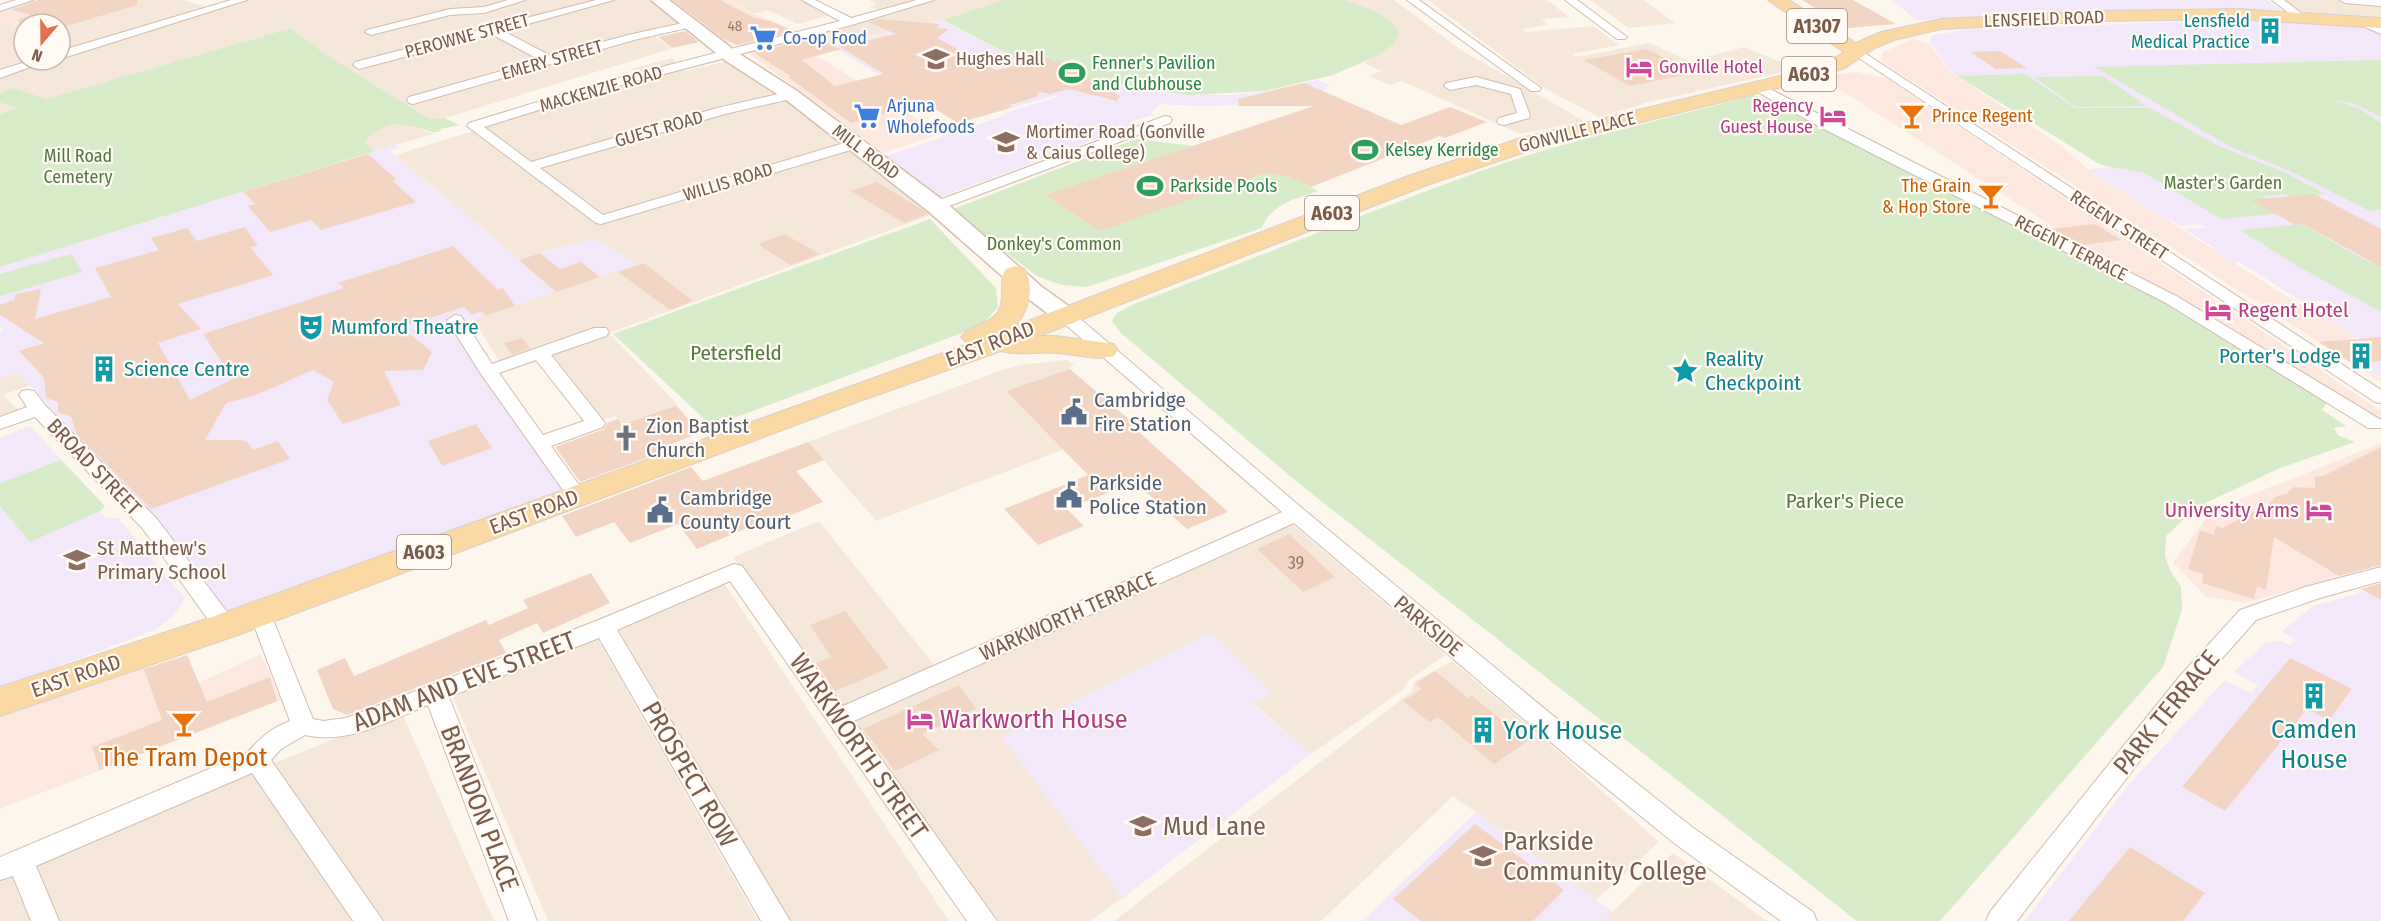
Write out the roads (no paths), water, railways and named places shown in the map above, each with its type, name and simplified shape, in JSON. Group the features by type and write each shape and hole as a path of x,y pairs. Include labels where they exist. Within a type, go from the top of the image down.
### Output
{"main road":[{"name":"A1307","path":"1777,0 1857,52"},
{"name":"LENSFIELD ROAD","path":"1857,52 1868,44 1888,36 1919,27 1960,22 2199,14 2300,16 2381,23"},
{"name":"GONVILLE PLACE","path":"1065,315 1419,180 1500,152 1799,77 1838,64 1857,52"},
{"path":"847,396 896,368 993,330 1013,311 1017,303 1015,274"},
{"name":"EAST ROAD","path":"0,702 225,626 991,345 1065,315"},
{"path":"991,345 1056,344 1104,350"}],"street":[{"path":"0,8 28,0"},
{"path":"72,51 242,0"},
{"path":"371,32 447,8 484,10 520,0"},
{"name":"PEROWNE STREET","path":"359,65 609,0"},
{"name":"MILL ROAD","path":"659,0 730,54 791,95 936,206 1034,292 1065,315"},
{"path":"807,0 851,22"},
{"name":"MACKENZIE ROAD","path":"528,167 474,126 603,86 929,0"},
{"path":"1412,0 1450,26 1483,55 1535,88 1516,92 1476,81 1450,87"},
{"path":"1570,0 1621,37"},
{"path":"2277,0 2300,16"},
{"path":"2345,0 2381,3"},
{"path":"199,3 216,8"},
{"path":"2360,21 2381,31"},
{"name":"EMERY STREET","path":"414,100 632,37 692,24"},
{"path":"492,30 551,61"},
{"name":"REGENT STREET","path":"1857,52 2381,399"},
{"name":"REGENT TERRACE","path":"1758,87 2172,300 2375,424"},
{"path":"1504,121 1524,116 1516,92"},
{"name":"GUEST ROAD","path":"528,167 722,111 791,95"},
{"path":"936,206 1165,120"},
{"name":"WILLIS ROAD","path":"528,167 601,220 856,144"},
{"name":"PARKSIDE","path":"1065,315 1296,514 1582,754 1683,835 1803,921"},
{"path":"455,320 488,371 577,496"},
{"path":"488,371 600,332"},
{"path":"540,353 596,423 540,443"},
{"name":"BROAD STREET","path":"0,423 33,402 150,524 225,626"},
{"name":"WARKWORTH TERRACE","path":"839,718 1296,514"},
{"name":"WARKWORTH STREET","path":"734,571 983,921"},
{"name":"ADAM AND EVE STREET","path":"304,726 323,729 348,728 604,627 734,571"},
{"name":"PARK TERRACE","path":"2000,921 2196,672 2248,615 2313,592 2381,574"},
{"path":"260,612 304,726 272,742 264,768"},
{"name":"PROSPECT ROW","path":"604,627 776,921"},
{"name":"BRANDON PLACE","path":"436,694 523,921"},
{"path":"45,921 10,865 264,768"},
{"path":"264,768 369,921"}],"place":[{"name":"Lensfield Medical Practice","path":"2270,31"},
{"name":"Co-op Food","path":"763,38"},
{"name":"Hughes Hall","path":"936,59"},
{"name":"Gonville Hotel","path":"1639,67"},
{"name":"Fenner's Pavilion and Clubhouse","path":"1072,73"},
{"name":"Arjuna Wholefoods","path":"867,116"},
{"name":"Regency Guest House","path":"1833,116"},
{"name":"Prince Regent","path":"1912,116"},
{"name":"Mortimer Road (Gonville & Caius College)","path":"1006,142"},
{"name":"Kelsey Kerridge","path":"1365,150"},
{"name":"Parkside Pools","path":"1150,186"},
{"name":"The Grain & Hop Store","path":"1991,196"},
{"name":"Regent Hotel","path":"2218,310"},
{"name":"Mumford Theatre","path":"311,327"},
{"name":"Porter's Lodge","path":"2361,356"},
{"name":"Science Centre","path":"104,369"},
{"name":"Reality Checkpoint","path":"1685,371"},
{"name":"Cambridge Fire Station","path":"1074,412"},
{"name":"Zion Baptist Church","path":"626,438"},
{"name":"Parkside Police Station","path":"1069,495"},
{"name":"Cambridge County Court","path":"660,510"},
{"name":"University Arms","path":"2319,510"},
{"name":"St Matthew's Primary School","path":"77,560"},
{"name":"Camden House","path":"2314,696"},
{"name":"Warkworth House","path":"920,719"},
{"name":"The Tram Depot","path":"184,724"},
{"name":"York House","path":"1483,730"},
{"name":"Mud Lane","path":"1143,826"},
{"name":"Parkside Community College","path":"1483,856"}],"park label":[{"name":"Mill Road Cemetery","path":"78,166"},
{"name":"Master's Garden","path":"2223,183"},
{"name":"Donkey's Common","path":"1054,244"},
{"name":"Petersfield","path":"736,353"},
{"name":"Parker's Piece","path":"1845,501"}]}
